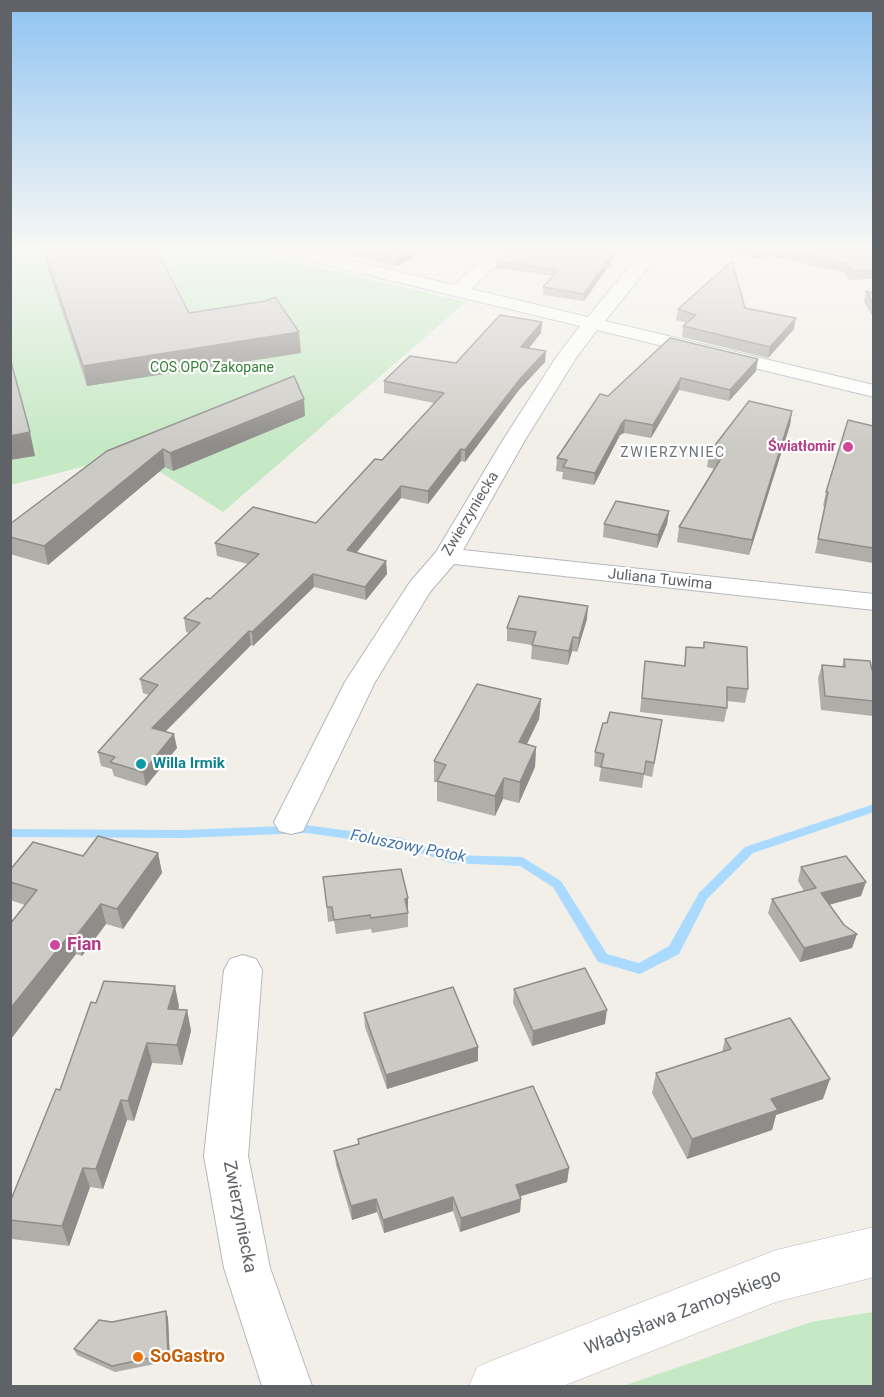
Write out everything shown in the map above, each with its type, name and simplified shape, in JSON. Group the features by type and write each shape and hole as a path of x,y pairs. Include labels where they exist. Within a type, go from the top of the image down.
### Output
{"street":[{"path":"553,315 873,391"},
{"name":"Zwierzyniecka","path":"291,822 360,682 419,588 447,556 567,356 600,315"},
{"name":"Juliana Tuwima","path":"447,556 873,602"},
{"name":"Zwierzyniecka","path":"243,970 226,1156 247,1268 286,1386"},
{"name":"Władysława Zamoyskiego","path":"496,1386 776,1276 873,1252"}],"green space":[{"name":"COS OPO Zakopane","path":"11,315 451,315 223,512 132,454 11,485"},
{"path":"873,1312 873,1386 623,1386 811,1322"}],"building":[{"path":"66,315 287,315 299,332 83,366"},
{"path":"500,315 542,322 521,347 546,351 520,379 465,450 461,449 428,491 401,486 347,550 386,561 365,587 313,574 252,632 249,631 152,728 174,734 143,772 110,762 115,757 98,752 158,685 140,679 200,623 184,618 207,598 210,599 259,554 215,543 253,507 316,523 375,459 382,460 444,393 384,381 410,356 456,363"},
{"path":"696,315 782,315 796,318 770,347 683,326"},
{"path":"670,338 758,359 730,390 681,378 653,425 625,420 622,423 595,473 563,467 567,460 557,458 600,394 608,396"},
{"path":"10,358 30,432 10,436"},
{"path":"294,376 304,399 170,453 163,449 44,546 10,537 10,524 107,451"},
{"path":"749,401 792,411 752,540 679,527 723,455 709,453"},
{"path":"848,420 873,426 873,548 818,539 828,492 826,492"},
{"path":"616,501 669,511 658,535 604,524"},
{"path":"519,596 588,606 579,638 573,637 569,651 532,645 536,632 507,628"},
{"path":"704,642 747,647 748,689 727,687 727,708 642,698 645,661 685,666 686,647 704,648"},
{"path":"844,659 870,661 873,670 873,701 825,696 822,665 845,667"},
{"path":"477,684 541,699 519,742 536,747 520,782 504,778 495,796 437,781 446,765 434,761"},
{"path":"610,712 662,720 654,763 646,761 644,774 601,767 604,754 595,752 603,723 607,723"},
{"name":"Fian","path":"98,836 158,853 117,909 101,904 76,936 70,934 10,1009 10,924 37,890 10,882 10,870 33,842 83,856"},
{"path":"846,856 866,882 821,893 844,925 857,934 804,948 772,899 816,888 801,867"},
{"path":"401,869 408,898 405,899 408,913 334,920 332,907 327,907 323,877"},
{"path":"585,968 607,1010 533,1031 514,989"},
{"path":"104,981 175,986 168,1009 187,1010 177,1045 147,1043 128,1101 121,1100 96,1169 83,1168 62,1226 10,1220 10,1202 56,1089 60,1090 91,1002 96,1003"},
{"path":"453,987 478,1047 386,1075 364,1013"},
{"path":"790,1018 830,1079 771,1099 778,1110 692,1139 656,1073 731,1049 725,1039"},
{"path":"533,1086 569,1168 516,1185 521,1199 461,1218 453,1197 383,1220 376,1199 351,1206 334,1151 359,1144 358,1139"},
{"path":"166,1311 168,1354 112,1366 74,1349 99,1320 112,1322"}],"waterway":[{"name":"Foluszowy Potok","path":"10,833 183,834 306,829 401,842 451,859 522,862 557,884 603,958 640,969 674,950 703,896 749,850 874,808"}],"place":[{"name":"Światłomir","path":"848,447"},
{"name":"Willa Irmik","path":"141,764"},
{"name":"Fian","path":"55,945"},
{"name":"SoGastro","path":"138,1357"}],"district":[{"name":"ZWIERZYNIEC","path":"673,453"}]}
